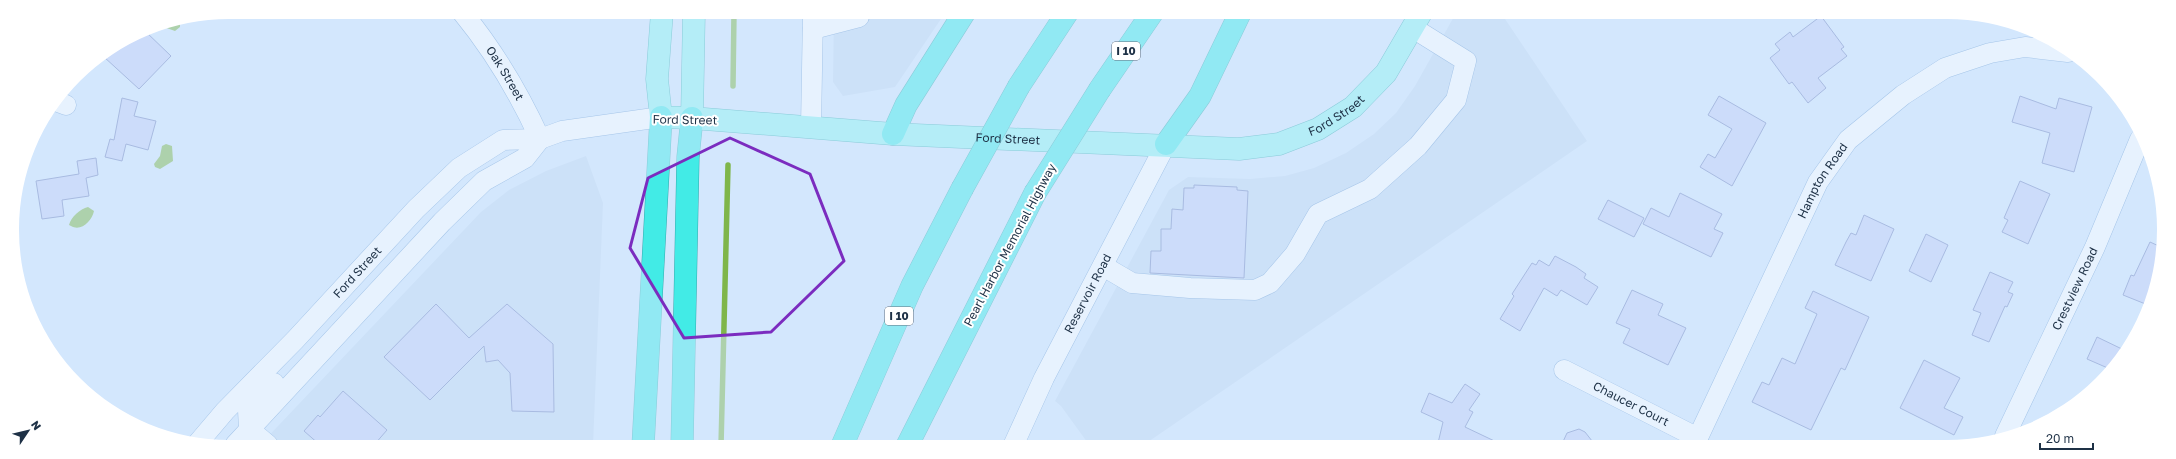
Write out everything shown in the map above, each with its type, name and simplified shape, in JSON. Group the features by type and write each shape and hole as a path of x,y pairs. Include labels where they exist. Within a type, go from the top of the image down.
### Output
{"highway":[{"path":"894,134 906,105 960,19"},
{"name":"I 10","path":"845,440 912,286 962,188 1019,86 1063,19"},
{"name":"Pearl Harbor Memorial Highway","path":"910,440 1035,193 1100,89 1148,19"},
{"path":"1166,144 1200,96 1237,19"},
{"path":"643,440 661,117"},
{"path":"682,440 688,158 692,118"}],"main road":[{"path":"661,19 657,79 661,117"},
{"path":"692,118 694,19"},
{"name":"Ford Street","path":"661,117 692,118 894,134 1166,144 1239,149 1279,144 1318,129 1352,107 1386,73 1417,21"}],"street":[{"name":"Oak Street","path":"468,19 510,79 540,139"},
{"path":"811,127 813,21 836,19"},
{"path":"1103,266 1132,283 1190,288 1255,290 1270,283 1295,254 1318,214 1370,189 1418,146 1456,100 1466,61 1417,21"},
{"name":"Hampton Road","path":"1697,440 1818,182 1848,140 1903,95 1945,68 1990,53 2025,47 2058,51"},
{"name":"Ford Street","path":"202,438 225,411 294,340 416,209 459,168 502,140 540,139 562,131 584,127 661,117"},
{"path":"240,440 442,222 484,181 525,158 540,139"},
{"name":"Crestview Road","path":"2007,431 2096,246 2138,143"},
{"name":"Reservoir Road","path":"1016,440 1044,378 1166,144"},
{"path":"262,440 249,430 248,410 293,363 294,340"},
{"name":"Chaucer Court","path":"1564,370 1692,440"}],"highlighted area":[{"path":"730,138 810,174 844,261 771,332 684,338 630,248 648,178"}],"shaded area":[{"path":"834,19 941,19 895,87 843,96 833,82"},
{"path":"1453,19 1505,19 1587,141 1151,440 1086,440 1061,406 1055,401 1169,190 1188,177 1250,179 1285,176 1314,168 1346,153 1374,134 1396,113 1415,86"},
{"path":"180,25 180,27 175,31 167,28"},
{"path":"166,144 172,146 173,161 160,169 155,167 154,164 160,156 162,146"},
{"path":"586,156 603,203 593,440 265,440 481,212 509,190 546,171"},
{"path":"88,207 94,211 93,215 86,224 79,228 69,225 76,214"}],"building":[{"path":"1817,19 1823,19 1844,47 1841,49 1847,56 1818,78 1826,88 1808,103 1792,82 1789,84 1770,58 1780,50 1775,44 1790,32 1793,37"},
{"path":"149,35 171,56 139,89 106,59 124,47"},
{"path":"1719,96 1766,123 1732,186 1700,167 1708,154 1715,158 1732,129 1708,115"},
{"path":"2020,96 2056,109 2059,98 2092,107 2074,172 2042,163 2050,133 2012,122"},
{"path":"122,98 138,102 134,116 156,121 148,150 126,144 122,161 105,157 110,139 114,140"},
{"path":"96,158 98,175 86,178 89,196 62,200 64,216 42,219 36,181 79,174 77,161"},
{"path":"2020,181 2050,194 2028,244 2002,232 2008,220 2004,218"},
{"path":"1194,185 1237,187 1237,190 1248,191 1244,278 1150,273 1151,251 1161,251 1161,229 1171,229 1172,209 1183,210 1184,188 1194,188"},
{"path":"1680,193 1722,214 1714,229 1723,233 1711,257 1643,224 1651,208 1669,217"},
{"path":"1608,200 1644,218 1634,237 1598,219"},
{"path":"1864,215 1894,229 1871,281 1835,265 1851,233 1856,235"},
{"path":"1926,234 1948,245 1931,282 1909,271"},
{"path":"2150,242 2157,245 2153,271 2144,303 2123,295 2131,275 2134,276"},
{"path":"1555,256 1586,274 1584,278 1598,287 1587,305 1561,290 1557,296 1544,288 1520,331 1500,319 1514,296 1512,294 1532,263 1536,265 1539,260 1549,266"},
{"path":"1990,272 2013,282 2008,292 2013,294 2007,307 2005,306 1989,342 1972,335 1981,313 1973,310"},
{"path":"1632,290 1663,304 1658,315 1686,328 1668,365 1623,343 1630,329 1616,323"},
{"path":"1813,291 1869,317 1845,370 1841,368 1811,430 1752,402 1762,382 1769,385 1782,358 1795,364 1817,314 1805,308"},
{"path":"436,304 469,338 507,304 553,344 554,412 512,411 510,373 498,360 486,362 484,346 430,400 384,357"},
{"path":"2097,337 2120,348 2106,367 2087,359"},
{"path":"1924,360 1960,378 1944,408 1963,417 1954,435 1900,408"},
{"path":"1465,384 1480,394 1469,410 1473,412 1465,427 1492,440 1439,440 1443,422 1421,412 1429,393 1452,403"},
{"path":"343,391 387,430 378,440 314,440 304,431 318,415 320,417"},
{"path":"1579,429 1585,432 1591,440 1564,440 1567,433"}],"waterway":[{"path":"733,86 734,19"},
{"path":"721,440 728,165"}]}
